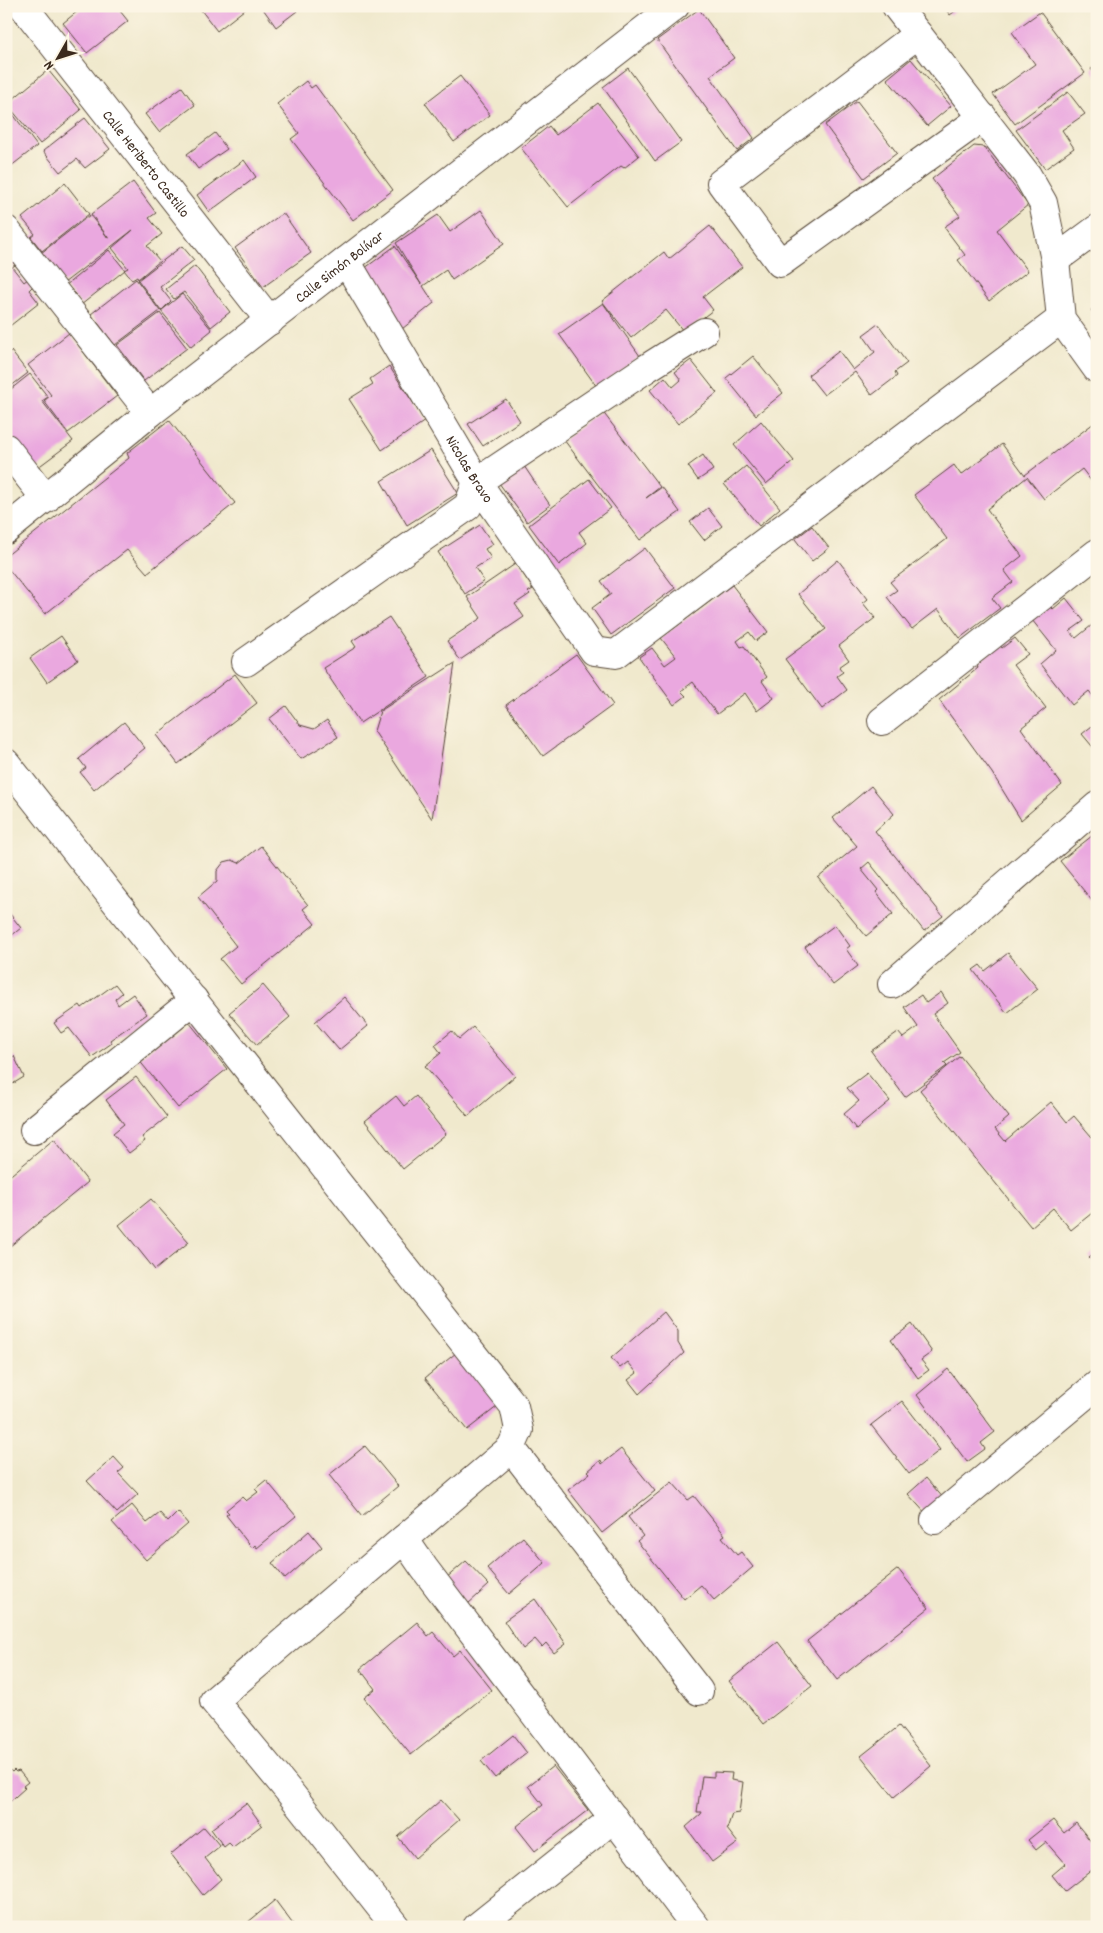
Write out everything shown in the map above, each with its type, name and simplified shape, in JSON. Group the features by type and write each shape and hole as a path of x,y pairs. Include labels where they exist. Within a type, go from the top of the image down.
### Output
{"street":[{"name":"Calle Heriberto Castillo","path":"23,6 270,321"},
{"name":"Calle Simón Bolívar","path":"6,530 150,413 675,6"},
{"path":"896,6 1028,175 1043,204 1055,260 1061,319 1097,370"},
{"path":"918,34 721,183 780,263 982,117"},
{"path":"1055,260 1097,229"},
{"path":"6,230 150,413"},
{"name":"Nicolas Bravo","path":"346,262 477,482 594,651 616,654 1061,319"},
{"path":"246,662 468,506 477,482 704,332"},
{"path":"6,448 46,499"},
{"path":"882,721 1097,553"},
{"path":"6,763 514,1406 519,1430 511,1448 214,1701 287,1789 396,1927"},
{"path":"892,984 1097,806"},
{"path":"34,1130 194,1000"},
{"path":"935,1520 1097,1385"},
{"path":"511,1448 699,1691"},
{"path":"404,1539 696,1927"},
{"path":"477,1927 614,1818"}],"building":[{"path":"84,6 116,6 128,21 87,53 63,23"},
{"path":"198,6 249,6 217,31"},
{"path":"261,6 294,6 297,11 276,27"},
{"path":"943,6 962,6 950,15"},
{"path":"699,9 734,58 710,76 754,138 737,151 657,40"},
{"path":"1040,12 1085,73 1015,124 993,94 1035,64 1012,32"},
{"path":"911,59 951,106 927,126 887,79"},
{"path":"1097,64 1097,77 1091,69"},
{"path":"628,68 681,142 655,161 603,87"},
{"path":"48,70 81,110 40,144 7,104"},
{"path":"460,76 490,115 454,142 425,103"},
{"path":"306,81 311,88 315,85 393,190 353,220 291,139 299,133 277,104"},
{"path":"182,87 195,105 159,132 145,114"},
{"path":"1068,92 1085,114 1062,130 1074,148 1045,169 1016,130"},
{"path":"857,101 897,153 864,178 825,125"},
{"path":"598,103 639,156 624,168 621,166 568,207 521,148 549,126 556,135"},
{"path":"9,109 37,146 6,170 6,111"},
{"path":"85,118 110,149 85,168 77,159 60,172 43,151"},
{"path":"215,133 227,149 198,169 187,154"},
{"path":"974,146 984,147 1028,205 997,230 1028,271 989,301 958,260 965,255 944,227 960,216 932,179"},
{"path":"244,160 256,177 209,212 197,195"},
{"path":"133,182 156,213 149,218 162,234 147,246 160,261 138,279 137,277 132,280 124,270 128,268 112,248 133,230 64,283 41,253 90,215 109,239 91,214"},
{"path":"65,183 89,214 42,251 31,237 35,234 22,218"},
{"path":"481,210 504,244 452,280 446,270 423,286 434,303 402,329 361,271 395,246 421,284 396,243 438,215 450,232"},
{"path":"283,213 311,253 263,287 235,248"},
{"path":"710,226 742,267 703,297 713,310 684,332 666,310 631,338 602,301 664,252 669,259"},
{"path":"182,246 194,260 160,287 171,301 161,311 138,280"},
{"path":"6,249 18,263 12,267 24,282 29,278 34,285 29,290 39,303 6,329"},
{"path":"109,250 125,270 81,305 65,286"},
{"path":"195,266 230,312 211,327 184,292 174,299 166,289"},
{"path":"136,279 160,311 115,345 91,314"},
{"path":"182,294 212,330 191,347 161,311"},
{"path":"603,303 640,356 597,387 559,334"},
{"path":"1097,305 1097,318 1091,310"},
{"path":"160,313 187,348 144,381 117,345"},
{"path":"878,324 907,363 895,372 897,376 872,395 855,372 824,395 808,375 839,351 853,370 875,352 863,335"},
{"path":"69,333 117,396 68,433 44,401 51,395 28,365"},
{"path":"11,351 28,373 6,390 6,355"},
{"path":"753,356 783,393 756,415 726,378"},
{"path":"691,360 717,393 678,424 650,390 665,377 673,387 681,380 675,372"},
{"path":"389,366 425,421 382,450 349,399 373,384 370,379"},
{"path":"30,374 48,397 42,401 73,441 37,468 6,429 6,393"},
{"path":"506,399 520,421 483,446 468,424"},
{"path":"602,411 660,487 646,498 662,487 680,512 640,540 564,440"},
{"path":"169,420 235,503 147,573 127,550 45,614 6,566 6,556 129,458 127,453"},
{"path":"761,421 794,461 766,484 734,445"},
{"path":"1094,423 1097,427 1097,478 1092,482 1082,469 1044,499 1027,477 987,509 1022,556 1004,570 1013,582 992,598 1000,608 960,638 938,609 912,629 887,597 897,590 890,582 947,539 914,495 954,465 961,475 1002,444 1025,475"},
{"path":"431,450 458,493 407,525 381,481"},
{"path":"703,455 713,470 698,480 688,466"},
{"path":"524,466 550,505 527,522 499,483"},
{"path":"746,466 780,508 759,526 724,484"},
{"path":"589,479 611,508 579,532 587,543 559,565 529,525"},
{"path":"708,508 722,526 704,540 690,522"},
{"path":"480,525 493,544 485,549 491,558 475,568 484,581 465,594 438,552"},
{"path":"812,526 829,548 812,561 795,539"},
{"path":"645,548 675,588 611,635 592,608 611,594 601,581"},
{"path":"838,560 868,599 863,603 875,618 839,646 849,660 839,667 843,672 837,676 847,690 822,709 785,659 826,629 798,594"},
{"path":"518,562 525,570 522,572 533,589 528,592 530,594 515,604 524,617 460,660 447,641 481,618 467,597"},
{"path":"732,585 768,632 756,641 749,632 737,641 741,647 744,646 767,677 762,681 774,698 757,711 745,693 717,714 693,682 681,691 686,696 674,705 639,657 652,648 665,665 676,657 661,638"},
{"path":"1066,598 1084,621 1070,631 1076,638 1097,621 1097,701 1089,691 1072,705 1040,664 1056,650 1032,620 1050,606 1053,609"},
{"path":"389,617 429,677 360,723 323,668 356,647 352,641"},
{"path":"61,636 78,660 47,682 30,658"},
{"path":"1015,638 1028,654 1013,665 1046,708 1021,728 1062,785 1021,820 992,773 939,700 978,668 976,663 1000,645 1002,648"},
{"path":"576,654 613,705 543,756 506,705"},
{"path":"455,663 432,819 374,731 380,711"},
{"path":"235,674 257,703 178,764 156,735"},
{"path":"286,706 300,725 314,729 327,720 338,737 301,759 269,719"},
{"path":"124,722 145,748 94,790 80,772 86,768 79,759"},
{"path":"1097,722 1097,752 1082,734"},
{"path":"871,786 894,814 875,831 943,916 924,931 869,862 861,869 878,890 876,892 893,914 866,936 818,878 857,846 833,818"},
{"path":"1097,832 1097,899 1093,902 1060,861"},
{"path":"261,846 308,905 303,909 315,924 241,984 220,959 236,946 198,897 217,881 217,871 224,862 232,860 239,863"},
{"path":"6,909 21,928 6,940"},
{"path":"835,925 850,946 846,949 858,966 833,985 805,947"},
{"path":"1008,953 1038,989 1007,1013 973,970 980,965 985,971"},
{"path":"115,984 122,993 115,999 118,1005 133,994 147,1014 110,1040 112,1043 92,1057 69,1028 61,1033 54,1023 80,1005 82,1008"},
{"path":"263,985 290,1017 257,1045 229,1013"},
{"path":"941,992 948,1003 933,1014 960,1052 944,1063 947,1066 905,1097 871,1051 898,1032 903,1038 918,1027 904,1007 921,995 926,1003"},
{"path":"344,997 368,1026 339,1050 315,1022"},
{"path":"189,1022 227,1069 178,1108 138,1059"},
{"path":"473,1027 515,1076 468,1116 425,1066 441,1053 435,1045 452,1031 459,1039"},
{"path":"14,1056 24,1077 6,1088 6,1061"},
{"path":"960,1056 1009,1117 995,1129 1005,1141 1051,1102 1067,1122 1074,1116 1097,1143 1097,1209 1071,1230 1053,1208 1031,1227 920,1090"},
{"path":"867,1073 890,1101 856,1129 844,1114 859,1101 847,1088"},
{"path":"136,1077 167,1117 142,1137 145,1141 129,1153 113,1133 124,1124 106,1100"},
{"path":"396,1096 404,1106 416,1096 446,1134 403,1169 365,1121"},
{"path":"54,1139 88,1182 9,1247 6,1244 6,1179"},
{"path":"151,1199 189,1242 155,1270 119,1225"},
{"path":"1097,1251 1097,1267 1089,1257"},
{"path":"664,1312 678,1331 678,1343 684,1353 639,1394 628,1380 637,1373 628,1362 620,1368 611,1358"},
{"path":"912,1324 932,1352 921,1360 929,1370 918,1378 891,1340"},
{"path":"456,1353 498,1406 467,1430 425,1378"},
{"path":"948,1369 995,1432 981,1443 985,1449 967,1462 917,1395"},
{"path":"902,1401 940,1450 909,1474 871,1425"},
{"path":"365,1446 398,1486 362,1516 329,1475"},
{"path":"621,1449 655,1491 602,1533 568,1490 590,1473 588,1471 601,1460 602,1464"},
{"path":"114,1457 124,1468 118,1473 138,1494 117,1513 87,1481"},
{"path":"926,1478 945,1500 928,1516 908,1494"},
{"path":"266,1480 296,1516 257,1548 255,1545 252,1548 226,1515 229,1513 226,1510 242,1497 246,1501 258,1492 255,1489"},
{"path":"672,1482 688,1500 694,1496 725,1535 722,1537 737,1555 741,1552 753,1567 714,1600 701,1585 684,1599 637,1541 643,1536 628,1517"},
{"path":"132,1505 147,1523 160,1513 168,1522 178,1512 188,1524 146,1560 112,1522"},
{"path":"309,1531 322,1547 285,1579 272,1563"},
{"path":"523,1537 545,1563 509,1594 487,1568"},
{"path":"466,1561 489,1585 468,1604 445,1579"},
{"path":"898,1569 929,1608 837,1680 807,1641"},
{"path":"535,1599 566,1644 554,1653 546,1643 542,1647 535,1639 523,1649 504,1621"},
{"path":"417,1622 428,1636 433,1632 453,1656 460,1650 492,1690 411,1755 364,1698 375,1689 360,1669"},
{"path":"778,1642 812,1686 763,1724 729,1681"},
{"path":"899,1726 931,1766 894,1797 861,1756"},
{"path":"513,1735 527,1753 495,1778 481,1761"},
{"path":"553,1766 588,1810 535,1851 516,1827 543,1805 528,1786"},
{"path":"6,1767 12,1772 14,1770 16,1772 19,1771 28,1782 23,1786 25,1788 6,1805"},
{"path":"714,1772 732,1773 731,1780 743,1782 739,1813 732,1814 727,1829 738,1843 712,1862 686,1827 702,1812 697,1812 702,1776 714,1777"},
{"path":"441,1800 459,1820 415,1858 398,1837"},
{"path":"246,1803 262,1825 233,1847 229,1843 224,1847 211,1829"},
{"path":"1053,1820 1064,1833 1076,1823 1097,1849 1097,1866 1065,1891 1052,1875 1065,1864 1046,1842 1036,1850 1028,1840"},
{"path":"204,1827 220,1846 205,1858 221,1879 203,1895 171,1854"},
{"path":"275,1900 295,1927 242,1927"}]}
